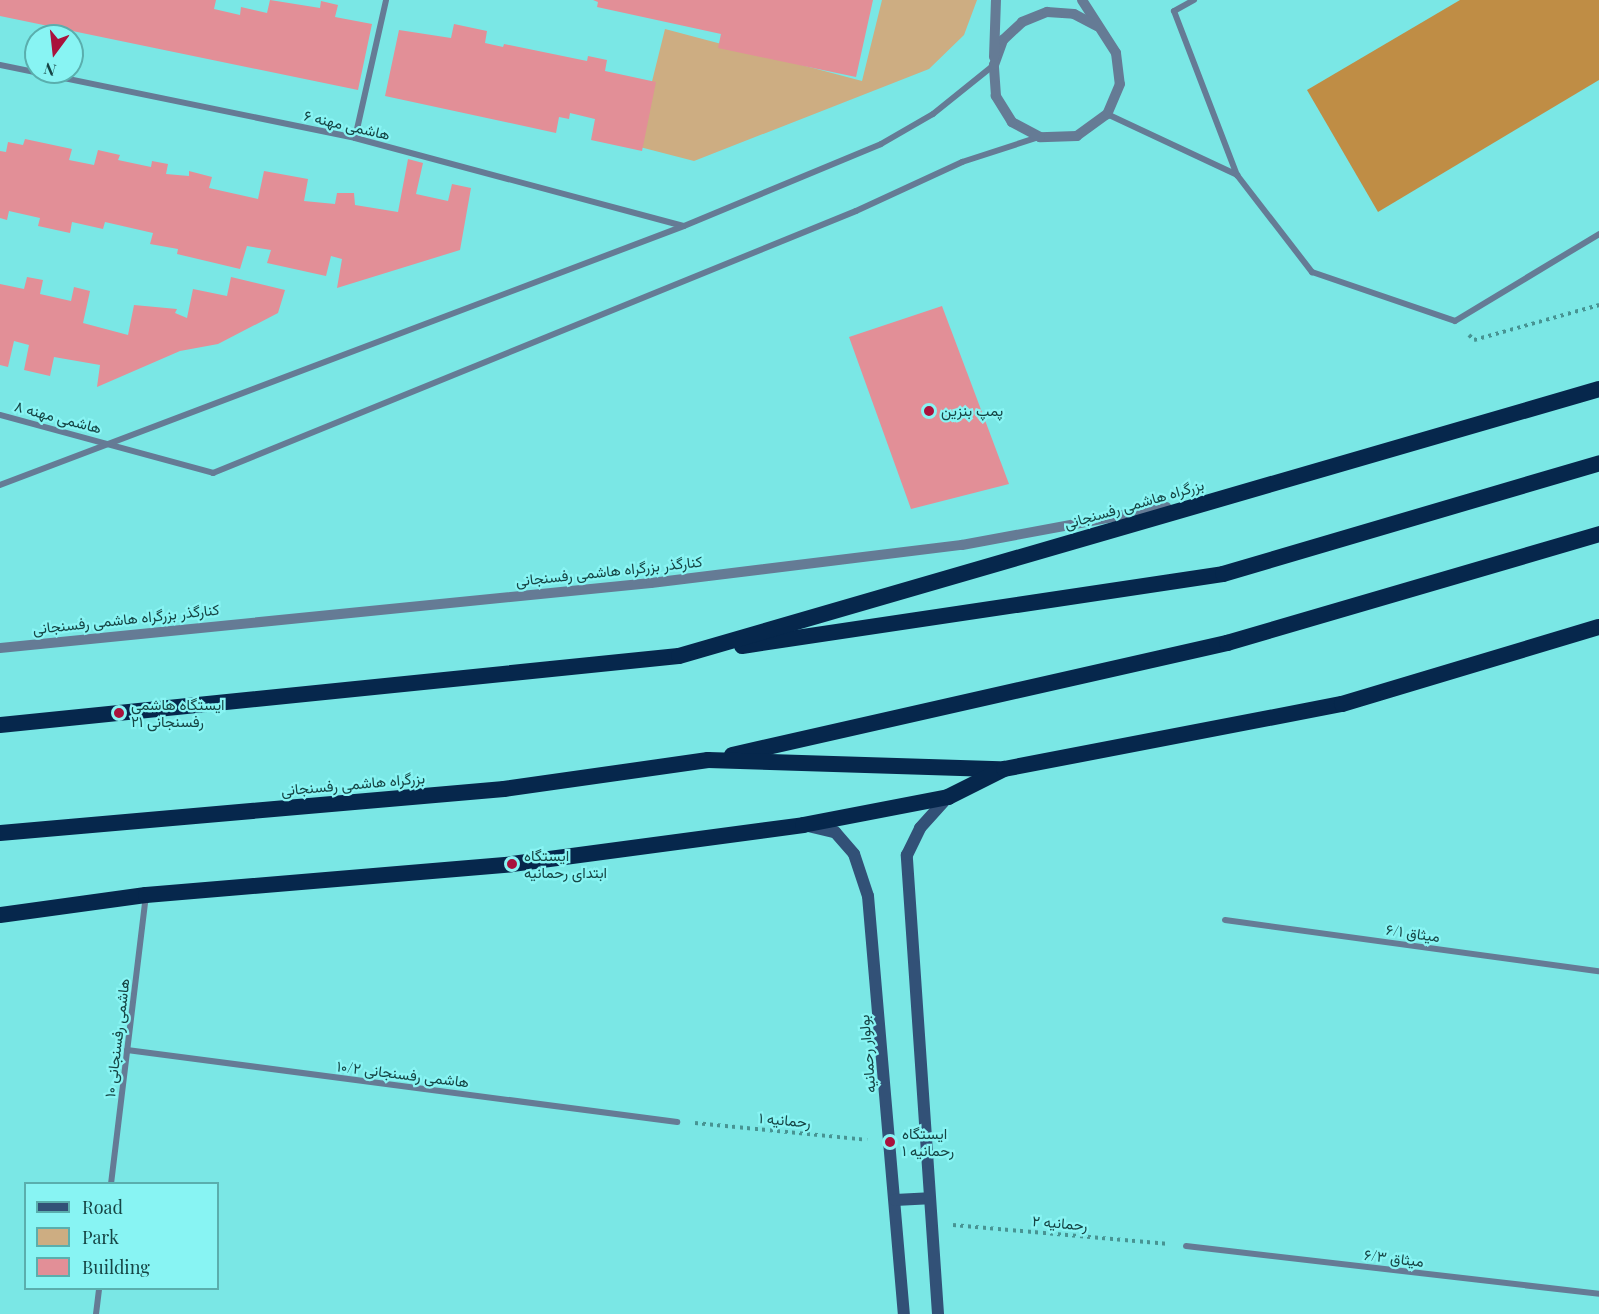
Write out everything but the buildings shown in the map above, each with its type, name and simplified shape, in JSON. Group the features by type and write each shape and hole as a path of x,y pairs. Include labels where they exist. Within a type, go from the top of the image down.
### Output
{"highway":[{"name":"بزرگراه هاشمی رفسنجانی","path":"679,656 1599,389"},
{"name":"بزرگراه هاشمی رفسنجانی","path":"0,725 679,656 1223,574 1599,463"},
{"name":"بزرگراه هاشمی رفسنجانی","path":"0,832 504,789 708,760 1227,643 1599,534"},
{"path":"0,915 146,896 512,864 803,825 948,797 1004,769 1341,704 1599,627"},
{"name":"بزرگراه هاشمی رفسنجانی","path":"708,760 1004,769"}],"main road":[{"path":"938,1314 907,855 920,828 948,797"},
{"name":"بولوار رحمانیه","path":"803,825 835,832 854,854 868,896 904,1314"},
{"path":"895,1200 929,1198"}],"street":[{"path":"355,138 386,0"},
{"path":"996,0 993,65 996,96 1012,122 1040,137 1077,136 1107,114 1120,84 1116,53 1082,0"},
{"path":"1194,0 1174,11 1237,175 1312,272 1455,321 1599,234"},
{"path":"0,485 684,226 881,144 933,114 993,65 1003,40 1022,22 1047,12 1074,14 1097,26"},
{"name":"هاشمی مهنه ۶","path":"0,65 355,138 684,226"},
{"path":"1107,114 1237,175"},
{"name":"هاشمی مهنه ۸","path":"0,415 111,443 213,473 856,211 962,162 1040,137"},
{"name":"کنارگذر بزرگراه هاشمی رفسنجانی","path":"0,648 651,583 916,550 1218,498"},
{"name":"هاشمی رفسنجانی ۱۰","path":"111,1182 146,896"},
{"name":"میثاق ۶/۱","path":"1225,920 1599,971"},
{"name":"هاشمی رفسنجانی ۱۰/۲","path":"127,1050 677,1122"},
{"name":"میثاق ۶/۳","path":"1186,1246 1599,1294"},
{"path":"96,1314 99,1290"}],"path":[{"path":"1455,321 1474,340 1599,305"},
{"name":"رحمانیه ۱","path":"677,1122 890,1142"},
{"name":"رحمانیه ۲","path":"931,1224 1186,1246"}],"green space":[{"path":"882,0 977,0 964,35 929,69 694,161 636,146 665,29 862,81"}],"shaded area":[{"path":"1460,0 1599,0 1599,80 1378,212 1307,90"}],"place":[{"name":"پمپ بنزین","path":"929,411"},
{"name":"ایستگاه هاشمی رفسنجانی ۲۱","path":"119,713"},
{"name":"ایستگاه ابتدای رحمانیه","path":"512,864"},
{"name":"ایستگاه رحمانیه ۱","path":"890,1142"}]}
